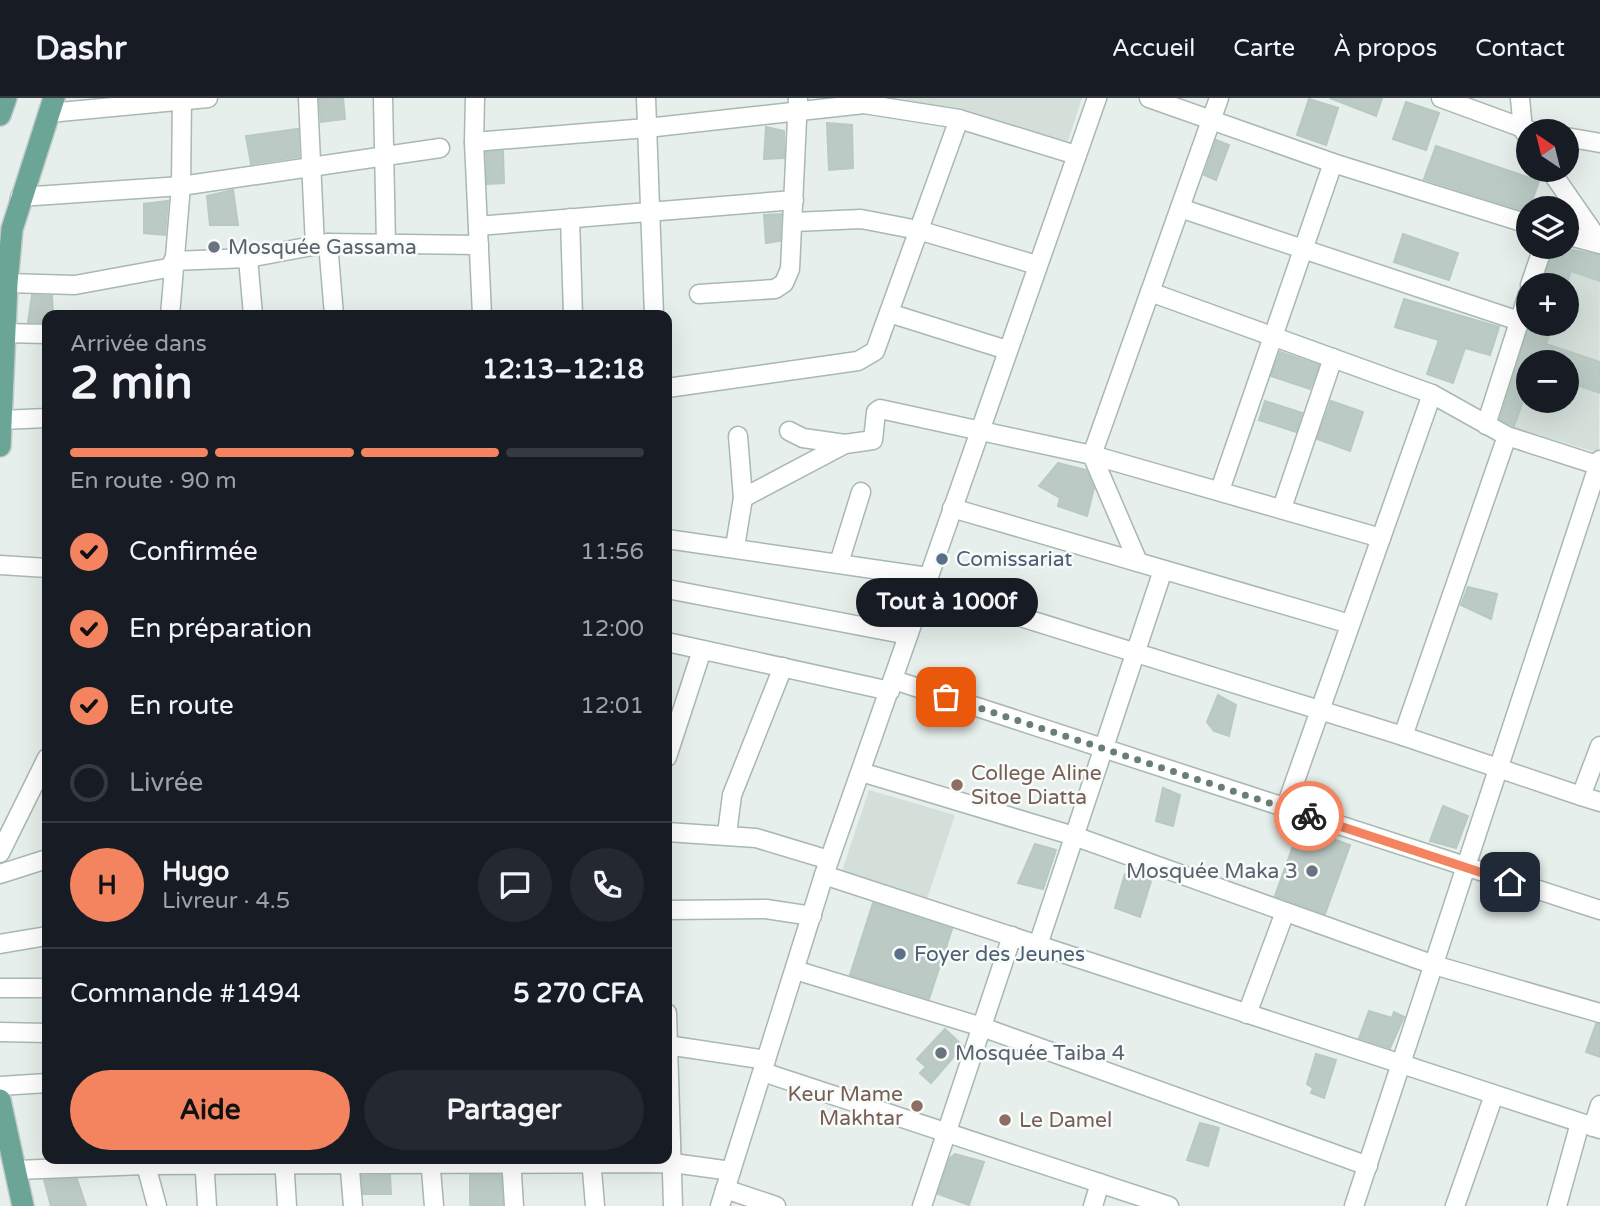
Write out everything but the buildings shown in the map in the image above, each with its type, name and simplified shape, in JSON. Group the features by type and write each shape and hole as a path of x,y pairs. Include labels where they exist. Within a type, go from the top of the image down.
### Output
{"main road":[{"path":"0,115 6,98"},
{"path":"0,446 4,332 12,229 20,197 52,105"},
{"path":"0,1100 23,1206"}],"street":[{"path":"52,105 208,98"},
{"path":"308,98 312,167 333,310"},
{"path":"383,98 386,244"},
{"path":"475,98 474,142 482,310"},
{"path":"646,98 654,310"},
{"path":"776,1206 722,1198 827,868 1097,98"},
{"path":"1149,98 1334,163 1516,220"},
{"path":"1138,562 1092,455 1219,98"},
{"path":"1441,98 1516,129"},
{"path":"1520,98 1524,119"},
{"path":"170,310 181,186 182,100"},
{"path":"474,142 647,128 798,104 864,104 959,120 1076,155"},
{"path":"699,294 775,289 783,283 790,269 794,222 798,104"},
{"path":"672,386 866,358 875,351 959,120"},
{"path":"1579,139 1600,143"},
{"path":"20,197 181,186 440,148"},
{"path":"1220,490 1334,163"},
{"path":"1558,182 1600,243"},
{"path":"478,226 794,200"},
{"path":"1180,208 1516,320"},
{"path":"570,218 573,310"},
{"path":"794,222 861,219 918,230 1037,265"},
{"path":"1579,238 1600,243"},
{"path":"7,283 75,285 173,264 247,258 322,244 479,245"},
{"path":"247,258 252,310"},
{"path":"1150,292 1432,394 1507,436 1599,464 1354,1206"},
{"path":"889,313 1007,350"},
{"path":"1486,425 1516,330"},
{"path":"4,332 42,334"},
{"path":"1282,508 1333,358"},
{"path":"1285,808 1432,394"},
{"path":"789,431 803,438 845,444 873,440 876,412 880,409 1092,455 1381,538"},
{"path":"1,420 42,418"},
{"path":"735,547 743,498 738,436"},
{"path":"1403,736 1507,436"},
{"path":"743,498 845,444"},
{"path":"839,563 861,492"},
{"path":"952,508 1350,624"},
{"path":"672,541 839,563 926,582 1136,653 1403,736 1600,802"},
{"path":"0,565 42,568"},
{"path":"1038,945 1163,570"},
{"path":"672,590 908,635"},
{"path":"672,643 783,667 892,685 1104,748 1600,910"},
{"path":"672,742 702,650"},
{"path":"727,834 732,795 783,667"},
{"path":"1581,796 1600,746"},
{"path":"0,853 42,768"},
{"path":"861,772 1074,836 1434,965 1600,1013"},
{"path":"672,832 756,838 827,868 1038,945 1591,1126"},
{"path":"0,874 42,861"},
{"path":"672,910 766,909 812,916"},
{"path":"1247,1014 1285,912"},
{"path":"922,1206 1012,936"},
{"path":"0,944 42,937"},
{"path":"795,970 982,1027 1368,1166"},
{"path":"0,988 42,988"},
{"path":"0,1032 42,1032"},
{"path":"672,1046 764,1066 1170,1206"},
{"path":"0,1086 42,1083"},
{"path":"1455,1206 1494,1094"},
{"path":"1557,1206 1600,1105"},
{"path":"672,1139 673,1206"},
{"path":"673,1163 731,1171"},
{"path":"16,1170 112,1164"},
{"path":"145,1164 157,1206"},
{"path":"204,1164 207,1206"},
{"path":"285,1164 287,1206"},
{"path":"349,1164 353,1206"},
{"path":"430,1164 434,1206"},
{"path":"511,1164 514,1206"},
{"path":"591,1164 595,1206"},
{"path":"1093,1206 1100,1183"}],"shaded area":[{"path":"900,98 1082,98 1068,141"},
{"path":"1579,250 1600,256 1599,453 1500,424 1516,369 1516,413 1579,413 1579,350 1521,350 1526,336 1579,336 1579,273 1544,273 1549,259 1579,259"},
{"path":"869,790 955,815 926,902 841,874"}],"way so far":[{"path":"946,697 1309,816"}],"place":[{"name":"Mosquée Gassama","path":"214,247"},
{"name":"Comissariat","path":"942,559"},
{"name":"Tout à 1000f","path":"946,697"},
{"name":"College Aline Sitoe Diatta","path":"957,785"},
{"name":"Mosquée Maka 3","path":"1312,871"},
{"name":"Foyer des Jeunes","path":"900,954"},
{"name":"Mosquée Taiba 4","path":"941,1053"},
{"name":"Keur Mame Makhtar","path":"917,1106"},
{"name":"Le Damel","path":"1005,1120"}],"route":[{"path":"1309,816 1510,882"}]}
